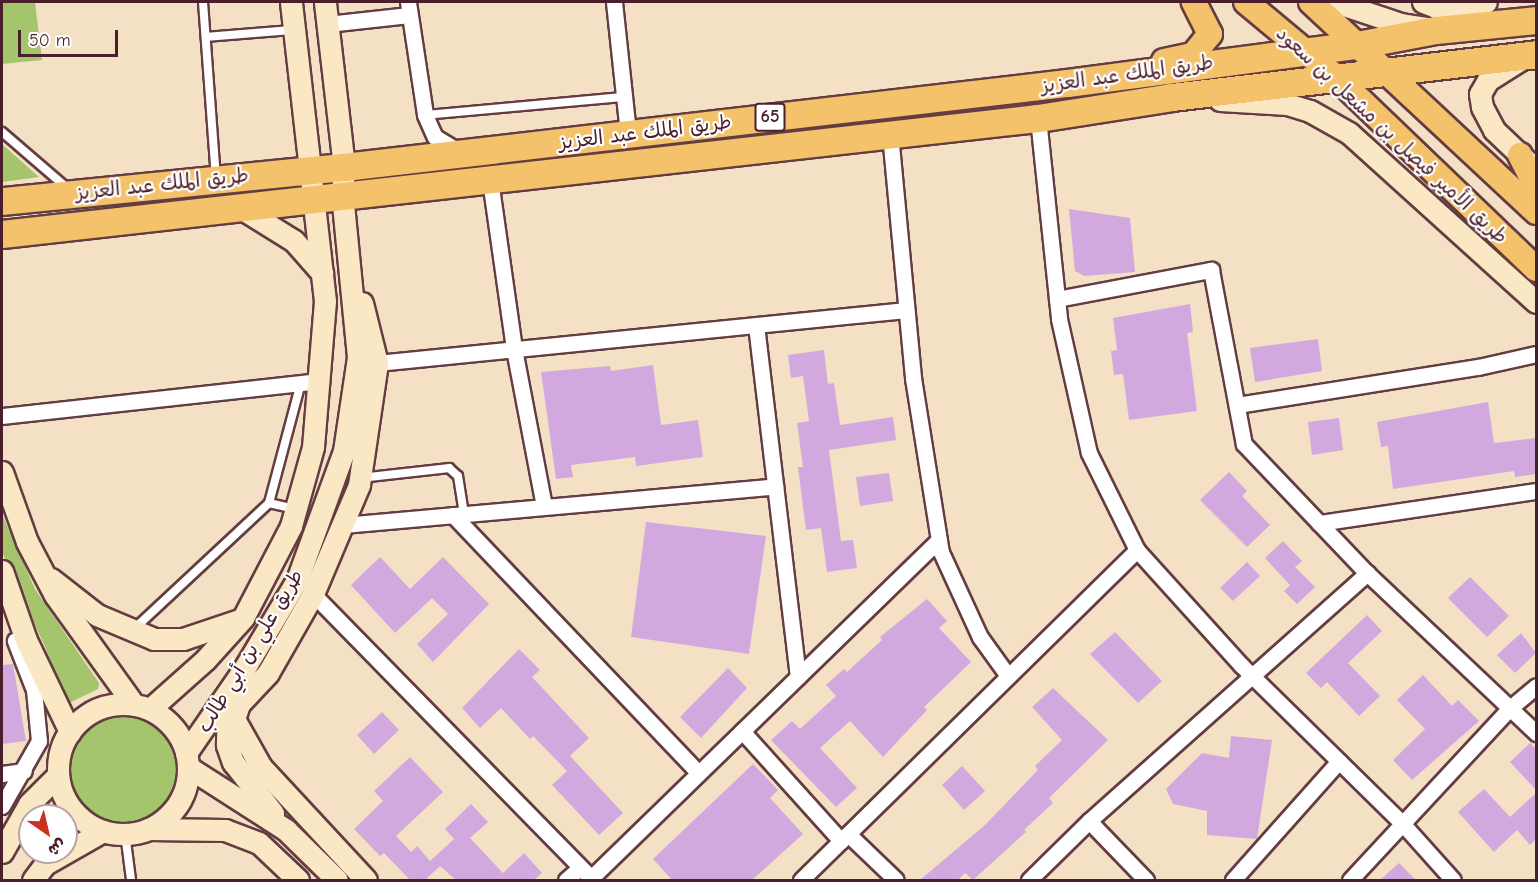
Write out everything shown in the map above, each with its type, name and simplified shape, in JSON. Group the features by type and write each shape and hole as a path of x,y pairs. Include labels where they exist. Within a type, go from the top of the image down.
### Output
{"highway":[{"name":"طريق الملك عبد العزيز","path":"2,201 344,167 1067,83 1302,50 1357,45 1436,30 1490,13 1536,20"},
{"name":"طريق الملك عبد العزيز","path":"2,234 1038,118 1172,97 1532,55"}],"main road":[{"name":"طريق علي بن أبي طالب","path":"142,707 206,660 243,618 262,585 296,510 313,447 311,382 326,302 291,2"},
{"name":"طريق علي بن أبي طالب","path":"187,760 297,580 344,451 358,357 342,195 344,167 325,2"},
{"path":"1067,83 1193,55 1210,34 1194,2"},
{"path":"1311,2 1536,212"},
{"path":"1335,2 1401,24 1436,30"},
{"path":"1423,2 1436,7 1490,13 1536,9"},
{"name":"طريق الأمير فيصل بن مشعل بن سعود","path":"1257,3 1302,50 1336,77 1536,269"},
{"path":"1532,55 1488,80 1480,94 1482,107 1494,130 1528,163 1536,187"},
{"name":"طريق الأمير فيصل بن مشعل بن سعود","path":"1172,97 1287,104 1310,111 1349,133 1536,302"},
{"path":"241,208 265,219 294,241 322,273"},
{"path":"239,704 268,673 313,594 360,478 372,413 377,363 350,264"},
{"path":"344,451 372,413"},
{"path":"2,472 27,542 75,626 142,707 173,727 187,760 186,786 178,804 148,829"},
{"path":"2,571 14,641 70,732"},
{"path":"43,572 97,615 154,639 183,639 243,618"},
{"path":"297,580 276,638 239,704 234,719 238,730 261,767 366,880"},
{"path":"244,669 228,708 227,745 233,762 286,830 337,880"},
{"path":"142,707 98,709 70,732 58,755 56,777 72,808 103,831 125,833 148,829 225,830 259,843 298,880"},
{"path":"187,760 286,830"},
{"path":"2,852 29,804 56,777"},
{"path":"33,880 45,864 103,831"}],"street":[{"path":"614,2 628,134"},
{"path":"328,24 408,8 425,115 435,137 463,153"},
{"path":"1038,118 1057,299 1089,453 1137,549 1254,678 1402,823 1453,880"},
{"path":"890,134 913,378 939,540 980,637 1008,676"},
{"path":"490,180 514,349 544,506"},
{"path":"1057,299 1212,270 1244,444 1367,573 1536,733"},
{"path":"377,363 906,310"},
{"path":"756,325 798,677"},
{"path":"1238,405 1478,367 1536,354"},
{"path":"2,416 311,382"},
{"path":"342,525 775,486"},
{"path":"1319,522 1536,491"},
{"path":"459,514 699,773"},
{"path":"566,880 588,876 699,773 939,540"},
{"path":"801,880 1137,549"},
{"path":"1029,880 1089,821 1254,678 1367,573"},
{"path":"313,594 588,876"},
{"path":"2,806 24,771 39,741 34,690 14,641"},
{"path":"1350,880 1510,708 1536,686"},
{"path":"742,731 845,838 896,880"},
{"path":"1233,880 1339,761"},
{"path":"2,774 24,771"},
{"path":"1089,821 1146,880"}],"lane":[{"path":"203,2 217,179"},
{"path":"206,37 294,30"},
{"path":"425,115 624,97"},
{"path":"2,132 74,194"},
{"path":"132,631 269,503 311,382"},
{"path":"360,478 449,468 458,476 459,514"},
{"path":"269,503 296,510"},
{"path":"125,833 131,880"}],"green space":[{"path":"2,2 35,2 42,60 2,64"},
{"path":"2,144 39,177 2,182"},
{"path":"2,514 35,589 99,683 98,689 65,705 46,649 2,552"},
{"path":"123,714 144,718 163,730 175,749 179,770 175,791 163,810 144,822 123,826 102,822 83,810 71,791 67,770 71,749 83,730 102,718"}],"building":[{"path":"1069,209 1130,218 1135,272 1084,276 1075,271"},
{"path":"1190,304 1193,332 1187,333 1197,411 1129,420 1123,374 1114,375 1111,351 1117,350 1113,318"},
{"path":"1318,339 1322,371 1255,382 1250,348"},
{"path":"824,350 828,384 834,383 840,425 893,417 896,440 829,450 841,541 853,540 857,568 827,572 821,528 806,530 798,467 803,467 797,423 809,421 803,376 791,378 788,355"},
{"path":"653,365 661,425 698,420 703,457 636,466 635,457 571,465 573,477 556,479 541,372 610,366 611,371"},
{"path":"1488,402 1494,443 1536,438 1536,474 1515,477 1514,471 1393,489 1388,446 1381,447 1377,422"},
{"path":"1339,418 1343,450 1312,455 1308,422"},
{"path":"1229,472 1247,491 1242,496 1270,525 1247,547 1200,500"},
{"path":"889,473 893,501 860,506 856,477"},
{"path":"646,522 766,536 749,654 631,637"},
{"path":"1283,541 1302,561 1295,567 1315,587 1297,604 1284,591 1290,585 1265,558"},
{"path":"380,557 410,589 443,557 489,604 433,662 417,644 448,614 432,598 395,633 351,585"},
{"path":"1247,562 1260,576 1233,601 1220,588"},
{"path":"1470,577 1509,616 1487,637 1448,598"},
{"path":"927,599 947,621 939,628 971,662 924,707 927,710 883,757 850,721 820,748 857,788 836,807 771,740 792,721 800,729 836,696 826,685 844,669 847,672 882,640 880,637"},
{"path":"1367,615 1382,631 1348,663 1380,696 1359,716 1327,682 1321,688 1306,673"},
{"path":"1115,632 1162,681 1138,703 1090,654"},
{"path":"1521,633 1536,653 1515,673 1497,655"},
{"path":"519,649 540,670 532,677 589,738 570,756 623,813 599,835 552,785 567,771 533,736 530,739 501,708 480,728 462,708"},
{"path":"13,664 26,741 2,744 2,665"},
{"path":"728,668 747,688 701,738 680,717"},
{"path":"1423,675 1452,706 1458,700 1479,721 1412,780 1393,760 1425,729 1397,700"},
{"path":"1053,688 1108,740 1049,798 1053,803 1024,830 1026,832 973,880 965,873 958,880 920,880 985,825 1038,770 1035,766 1062,740 1032,707"},
{"path":"382,712 399,730 374,754 357,735"},
{"path":"1231,736 1272,740 1257,839 1207,835 1207,811 1173,804 1166,789 1202,753 1229,758"},
{"path":"1530,743 1536,749 1536,790 1510,762"},
{"path":"410,757 443,792 396,836 411,852 417,846 430,861 454,839 445,829 471,804 488,822 470,838 503,873 524,853 542,873 534,880 456,880 440,866 425,880 410,880 384,853 380,856 354,829 383,801 374,791"},
{"path":"753,764 778,790 770,798 803,834 752,880 672,880 653,859"},
{"path":"962,766 985,791 964,810 942,785"},
{"path":"1484,789 1510,817 1536,793 1536,839 1530,845 1517,830 1494,852 1458,812"},
{"path":"1399,863 1416,880 1380,880"}]}
